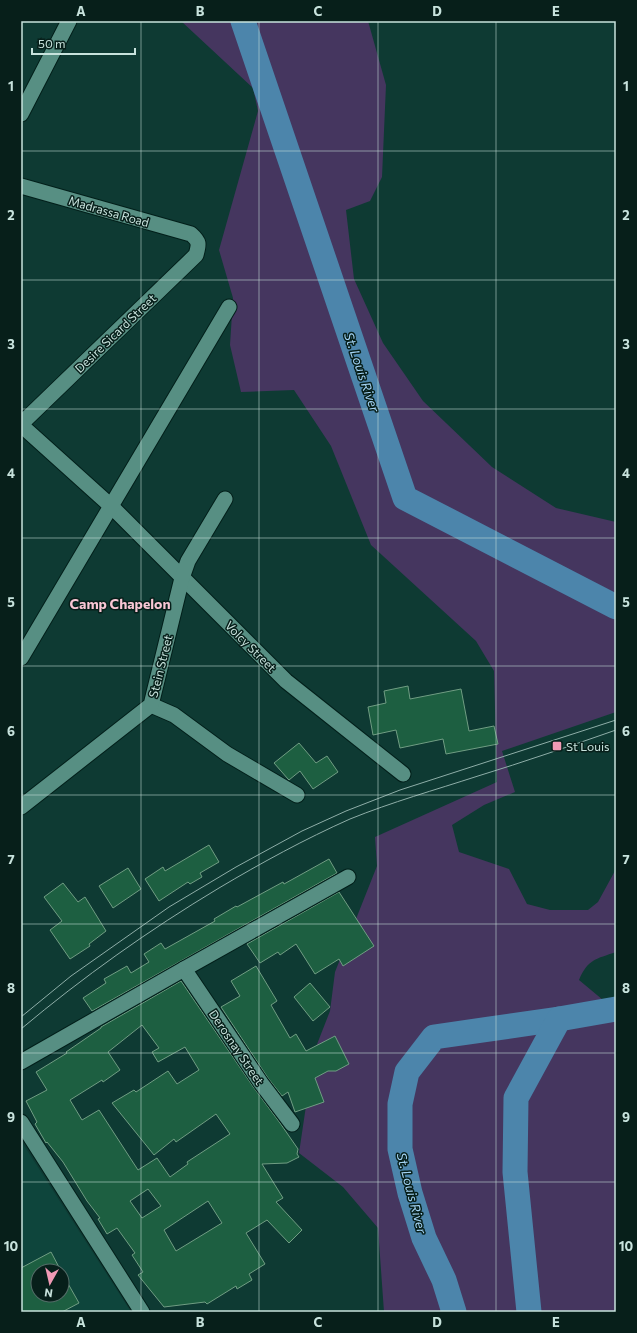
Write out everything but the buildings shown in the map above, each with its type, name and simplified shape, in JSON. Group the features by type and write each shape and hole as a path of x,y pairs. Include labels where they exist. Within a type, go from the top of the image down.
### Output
{"street":[{"path":"21,114 69,21"},
{"name":"Madrassa Road","path":"21,186 191,234 196,238"},
{"name":"Desire Sicard Street","path":"21,425 196,255 199,244 196,238"},
{"path":"21,658 229,307"},
{"name":"Volcy Street","path":"21,425 111,506 286,681 402,774"},
{"name":"Stein Street","path":"21,807 150,705 182,578 188,561 225,499"},
{"path":"150,705 174,715 228,754 297,794"},
{"path":"21,1062 348,877"},
{"name":"Derosnay Street","path":"184,969 261,1083 292,1124"},
{"path":"21,1122 142,1312"}],"shaded area":[{"path":"181,21 368,21 386,85 382,177 370,201 346,210 354,279 383,343 423,401 492,467 556,508 616,522 616,712 502,751 515,792 484,805 452,825 459,852 509,869 527,904 550,910 588,910 598,902 616,869 616,952 598,958 589,964 579,980 609,1005 616,1005 616,1312 384,1312 378,1228 343,1187 299,1153 314,1052 330,1011 335,972 377,866 375,837 497,782 494,671 476,641 371,545 331,446 294,390 241,392 230,345 233,298 219,250 258,111 253,88"},
{"path":"21,1141 131,1312 21,1312"}],"waterway":[{"name":"St. Louis River","path":"243,21 405,498 616,607"},
{"name":"St. Louis River","path":"529,1312 515,1172 516,1098 559,1019 616,1009"},
{"name":"St. Louis River","path":"454,1312 444,1280 424,1238 410,1193 400,1149 400,1104 407,1072 434,1037 559,1019"}],"tram line":[{"path":"21,1017 71,976 169,907 236,867 302,831 346,811 400,790 616,720"},
{"path":"21,1029 92,973 167,920 267,860 300,843 350,819 382,807 530,760 616,730"}],"place":[{"name":"St Louis","path":"557,746"}],"district":[{"name":"Camp Chapelon","path":"120,603"}]}
